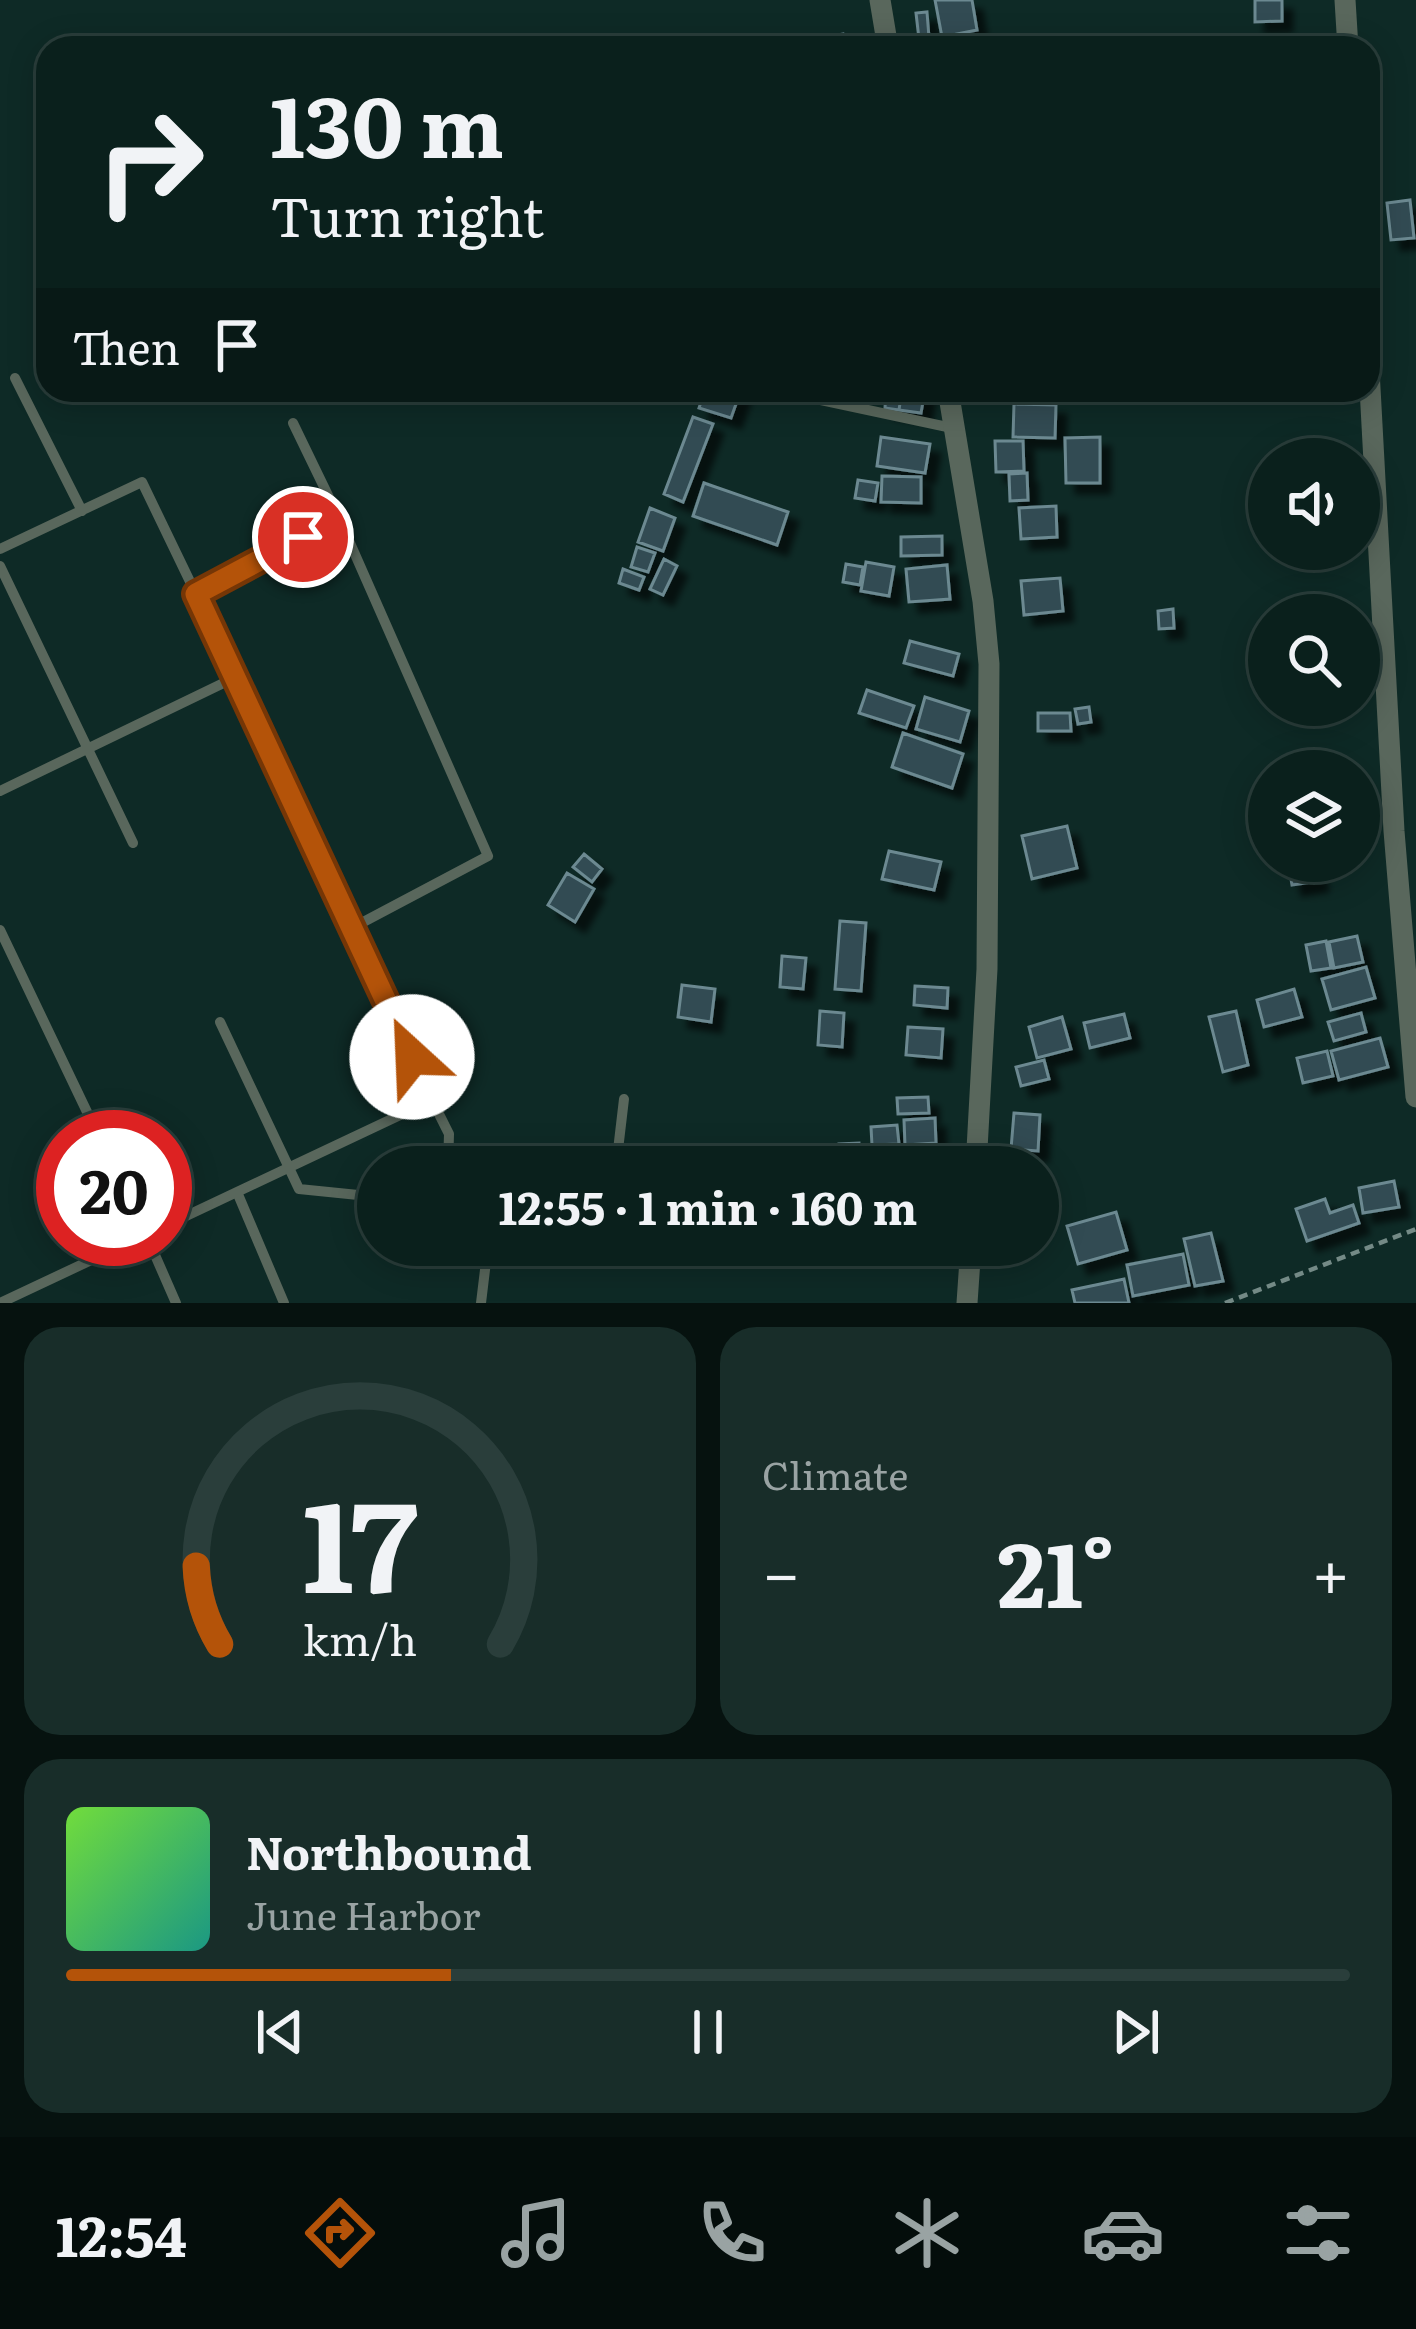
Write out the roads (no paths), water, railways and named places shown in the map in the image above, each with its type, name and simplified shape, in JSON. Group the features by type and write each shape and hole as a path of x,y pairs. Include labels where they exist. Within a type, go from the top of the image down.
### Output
{"street":[{"path":"880,0 886,36"},
{"path":"1345,0 1347,36"},
{"path":"950,402 989,664 987,969 977,1146"},
{"path":"1372,402 1405,829 1416,1097"},
{"path":"967,1303 969,1266"}],"lane":[{"path":"15,378 82,511"},
{"path":"831,402 954,428"},
{"path":"293,422 488,856 352,928"},
{"path":"0,549 142,482 449,1134 449,1146"},
{"path":"196,594 339,518"},
{"path":"0,566 133,843"},
{"path":"0,791 236,677"},
{"path":"0,930 87,1110"},
{"path":"220,1022 299,1189 357,1195"},
{"path":"618,1146 624,1099"},
{"path":"192,1213 432,1100"},
{"path":"237,1192 284,1303"},
{"path":"0,1303 79,1266"},
{"path":"160,1266 176,1303"},
{"path":"481,1303 485,1266"}]}
